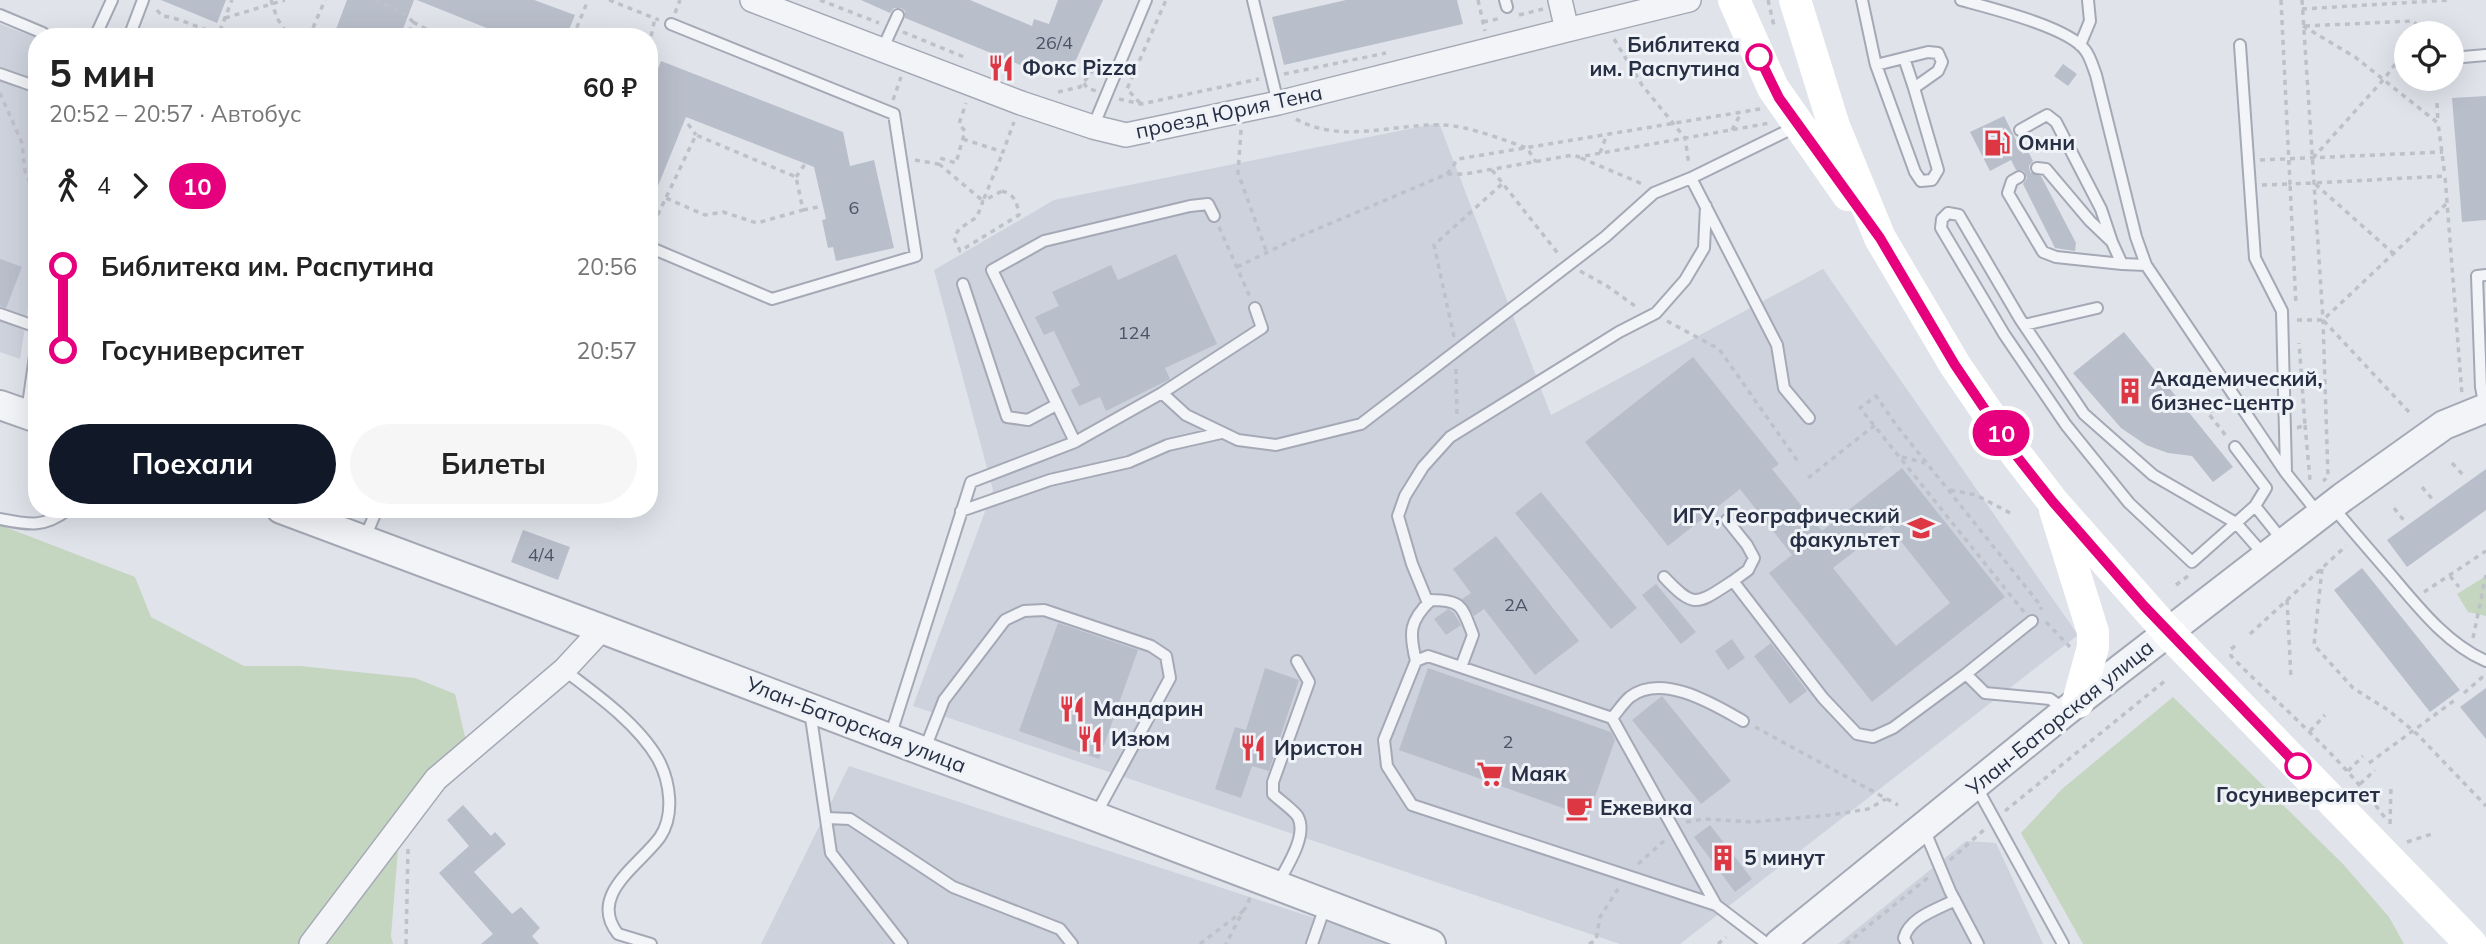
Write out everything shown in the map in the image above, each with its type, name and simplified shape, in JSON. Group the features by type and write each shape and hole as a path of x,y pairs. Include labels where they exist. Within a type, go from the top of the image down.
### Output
{"main road":[{"path":"1734,0 1789,123 1880,238 1968,386 2015,454 2053,502 2168,632 2472,944"},
{"path":"1795,0 1822,91 1880,238"},
{"path":"1812,0 1812,37 1822,91"},
{"path":"2053,502 2093,632 2093,647 2072,706"}],"street":[{"name":"проезд Юрия Тена","path":"752,0 1058,116 1126,135 1278,103 1689,0"},
{"path":"1560,0 1567,30"},
{"path":"0,404 28,414"},
{"name":"Улан-Баторская улица","path":"1779,944 2072,706 2275,551 2320,500 2478,407"},
{"name":"Улан-Баторская улица","path":"305,518 1431,944"},
{"path":"311,944 436,779 564,670 602,629"}],"lane":[{"path":"99,28 113,0"},
{"path":"132,28 143,0"},
{"path":"1093,127 1146,0"},
{"path":"1253,0 1278,103"},
{"path":"1862,0 1875,63 1915,172 1921,181 1932,180 1938,170 1904,58"},
{"path":"1961,0 2062,34 2086,51 2096,75 2136,237 2146,265 2286,473 2320,500 2437,625 2470,654 2486,661"},
{"path":"2080,45 2090,21 2088,0"},
{"path":"0,15 31,28"},
{"path":"882,50 898,15"},
{"path":"658,251 772,299 915,256 894,114 671,24"},
{"path":"2240,45 2255,258 2282,311 2286,473"},
{"path":"1875,63 1928,52 1938,53 1942,62 1938,71 1914,88"},
{"path":"2464,57 2486,55"},
{"path":"0,74 28,84"},
{"path":"2020,130 2048,115 2056,122 2101,209 2122,264"},
{"path":"1162,393 1186,415 1238,440 1276,445 1361,424 1605,237 1654,193 1691,178 1789,123"},
{"path":"2037,168 2046,169 2090,221 2112,242"},
{"path":"2019,177 2012,181 2008,193 2043,252 2056,257 2146,265"},
{"path":"1691,178 1777,345 1784,388 1809,418"},
{"path":"1075,442 992,270 1058,238 1190,206 1208,204 1214,215"},
{"path":"1428,603 1412,564 1398,516 1405,496 1423,467 1450,436 1619,332 1656,313 1685,280 1704,248 1706,206"},
{"path":"2235,447 2266,488 2255,506 2236,523 2192,562 2129,503 2066,425 2004,334 1941,228 1942,219 1948,213 1959,215 2024,325 2084,414 2153,475 2236,523 2275,551"},
{"path":"2478,407 2482,387 2477,276 2486,275"},
{"path":"963,284 1007,418 1028,420 1056,405"},
{"path":"890,738 971,481 1075,442 1162,393 1262,328 1255,308"},
{"path":"2024,325 2097,308"},
{"path":"0,314 28,324"},
{"path":"961,511 1050,480 1129,462 1168,445 1221,433"},
{"path":"2255,506 2275,551"},
{"path":"1,523 52,522 57,518"},
{"path":"364,540 373,518"},
{"path":"1664,577 1682,596 1693,601 1705,599 1748,570 1754,558 1727,520"},
{"path":"1733,580 1823,698 1857,734 1873,737 1893,728 2032,621"},
{"path":"1461,667 1473,635 1462,609 1451,600 1431,600 1416,614 1410,640 1416,661 1384,740 1387,766 1412,805 1716,905 1767,944"},
{"path":"924,751 944,700 1005,620 1024,611 1044,610 1151,646 1166,656 1170,678 1095,816"},
{"path":"1416,661 1428,656 1612,718 1716,905"},
{"path":"1277,885 1297,846 1300,831 1298,817 1273,794 1273,782 1309,682 1297,661"},
{"path":"564,670 605,701 636,732 657,758 665,778 670,803 661,836 618,882 608,904 610,920 618,934 651,944"},
{"path":"1966,674 1985,692 2050,699 2072,706"},
{"path":"1612,718 1631,696 1663,687 1703,699 1744,721"},
{"path":"810,708 831,853 902,944"},
{"path":"1976,786 2063,944"},
{"path":"827,818 850,819 953,887 1060,929 1072,944"},
{"path":"1923,827 1978,944"},
{"path":"1907,944 1904,938 1906,929 1916,920 1955,900"},
{"path":"1312,944 1326,904"}],"path":[{"path":"225,18 285,0"},
{"path":"313,28 325,0"},
{"path":"375,0 404,13 424,28"},
{"path":"577,28 588,0"},
{"path":"609,0 671,24"},
{"path":"820,0 973,61"},
{"path":"1141,104 1127,89 1166,0"},
{"path":"1478,0 1490,50"},
{"path":"2281,0 2296,307"},
{"path":"2302,0 2323,320 2328,477 2320,500"},
{"path":"2302,9 2450,0"},
{"path":"221,28 230,1"},
{"path":"272,2 283,28"},
{"path":"157,10 162,16 177,18 200,28"},
{"path":"1525,13 1536,10"},
{"path":"653,28 655,18"},
{"path":"411,28 413,22"},
{"path":"2303,26 2394,22"},
{"path":"2303,26 2355,57 2438,123"},
{"path":"1612,36 1642,85 1685,138 1691,178"},
{"path":"889,112 908,60"},
{"path":"2313,158 2394,66"},
{"path":"1058,116 1061,109 1052,92 1062,93 1080,87 1094,69 1100,72 1090,98"},
{"path":"1084,83 1087,88 1093,90"},
{"path":"0,93 22,143 28,178"},
{"path":"2437,103 2446,203 2478,407"},
{"path":"1447,174 1458,159 1761,108"},
{"path":"938,164 940,158 956,163 965,131 959,124 964,109"},
{"path":"1242,111 1238,173 1267,253"},
{"path":"1732,130 1742,112"},
{"path":"1296,119 1307,125 1340,133 1446,125 1527,148 1536,162"},
{"path":"983,201 1002,191 1012,194 1018,203 1019,215 960,251 954,238 959,229 977,217 983,201 1003,152 1014,123"},
{"path":"1579,157 1732,130 1789,123"},
{"path":"688,124 696,135 796,177"},
{"path":"1600,153 1607,134"},
{"path":"658,214 696,135"},
{"path":"963,139 1003,152"},
{"path":"2248,160 2443,152"},
{"path":"1237,267 1447,174 1492,170 1573,155 1660,191"},
{"path":"901,158 938,164 983,201"},
{"path":"803,210 796,177 805,164"},
{"path":"1492,170 1569,265 1607,286 1650,316 1677,325 1719,349 1800,463"},
{"path":"2250,185 2445,176"},
{"path":"2314,183 2394,254"},
{"path":"1450,436 1457,421 1457,351 1434,245 1502,184"},
{"path":"666,198 705,215 723,212 757,223 818,207"},
{"path":"2297,320 2323,320 2446,203"},
{"path":"1214,215 1255,308"},
{"path":"2323,320 2409,412"},
{"path":"2232,395 2208,413 2235,447"},
{"path":"2032,621 1860,408 1876,396 2041,606 2040,616 2073,650"},
{"path":"1808,478 1875,425"},
{"path":"2305,425 2320,500"},
{"path":"1900,456 1926,463"},
{"path":"2452,463 2464,476"},
{"path":"2422,487 2433,500"},
{"path":"1948,490 1976,495 2014,515"},
{"path":"2394,508 2406,523"},
{"path":"2250,634 2346,546"},
{"path":"2412,599 2486,551"},
{"path":"2322,569 2314,645 2353,688 2388,710 2412,731 2486,806"},
{"path":"2470,654 2486,575"},
{"path":"2450,576 2459,587"},
{"path":"2287,600 2291,678"},
{"path":"2235,646 2231,649 2231,656 2348,771 2407,842 2435,833"},
{"path":"2464,694 2486,673"},
{"path":"2370,763 2455,700"},
{"path":"2310,731 2325,715"},
{"path":"1744,721 1898,805"},
{"path":"2348,771 2363,756"},
{"path":"2360,784 2375,769"},
{"path":"2390,824 2391,786"},
{"path":"1589,944 1596,940 1600,917 1627,876 1686,822 1704,819 1752,822 1831,815 1868,809 1886,799"},
{"path":"406,944 411,812"},
{"path":"1226,944 1247,906"},
{"path":"1200,944 1243,911"},
{"path":"1718,944 1726,937"}],"shaded area":[{"path":"0,24 28,35 28,308 20,359 0,352"},
{"path":"1439,123 1551,415 1823,269 2078,635 1680,944 1620,944 913,706 993,490 934,270 1054,200"},
{"path":"849,766 1394,944 761,944"},
{"path":"1966,841 1996,843 2043,944 1838,944"}],"green space":[{"path":"0,525 135,577 151,617 244,666 300,666 415,678 455,694 466,741 399,837 391,936 393,944 0,944"},
{"path":"2486,576 2486,616 2468,612 2457,594"},
{"path":"2173,697 2343,864 2389,917 2404,944 2083,944 2021,833 2062,789"}],"building":[{"path":"161,0 226,0 217,23"},
{"path":"347,0 414,0 403,28 336,28"},
{"path":"417,0 534,0 575,15 570,28 487,28"},
{"path":"861,0 970,0 1032,26 1034,19 1049,24 1058,0 1103,0 1076,60 1045,75 905,18 905,11 901,8 894,8 890,13"},
{"path":"1346,0 1457,0 1463,24 1284,65 1272,17"},
{"path":"661,61 843,132 850,166 874,160 894,248 836,261 833,247 828,248 822,220 826,219 814,167 686,117 658,186 658,69"},
{"path":"2063,64 2077,74 2068,86 2054,76"},
{"path":"2486,96 2486,220 2462,222 2452,98"},
{"path":"2004,116 2023,154 2028,151 2033,161 2029,166 2030,172 2041,176 2076,243 2075,251 2055,248 2023,184 2027,178 2024,171 2016,170 2011,160 1990,171 1970,132"},
{"path":"1176,254 1217,344 1165,368 1170,379 1106,411 1100,397 1079,406 1071,390 1080,385 1054,331 1044,335 1035,317 1059,306 1052,292 1111,265 1118,280"},
{"path":"0,259 22,267 6,308 0,306"},
{"name":"Академический, бизнес-центр","path":"2124,332 2233,467 2213,482 2192,456 2168,453 2146,445 2121,428 2073,373"},
{"name":"ИГУ, Географический факультет","path":"1693,357 1779,464 1772,469 1822,531 1902,468 2005,597 1872,702 1769,573 1792,555 1740,489 1668,546 1585,442","holes":["1888,525 1950,603 1896,646 1833,568"]},
{"path":"2486,469 2486,510 2407,567 2387,540"},
{"path":"1541,492 1637,608 1611,629 1515,513"},
{"path":"523,530 570,547 558,580 511,562"},
{"path":"1496,536 1579,641 1535,675 1484,609 1474,616 1462,599 1471,593 1453,569"},
{"path":"2362,568 2460,690 2430,712 2334,590"},
{"path":"1656,584 1696,632 1681,644 1642,595"},
{"path":"1448,609 1454,613 1461,625 1446,635 1434,619"},
{"path":"1058,623 1138,650 1099,759 1019,731"},
{"path":"1732,639 1745,658 1728,670 1715,651"},
{"path":"1771,643 1807,691 1790,704 1754,656"},
{"name":"Иристон","path":"1265,668 1299,680 1269,771 1252,766 1241,798 1215,789 1235,727 1246,730"},
{"path":"1428,668 1611,732 1615,740 1588,817 1399,750"},
{"path":"2486,688 2486,739 2460,707"},
{"path":"1662,696 1731,781 1701,804 1632,720"},
{"path":"463,805 491,836 495,832 506,844 474,872 512,914 521,907 540,928 532,936 539,944 481,944 493,934 439,873 469,846 447,820"},
{"name":"5 минут","path":"1710,825 1752,879 1735,892 1694,837"}],"bus line":[{"name":"10","path":"1759,57 1779,98 1880,238 1955,365 2015,454 2144,606 2298,766"}],"place":[{"name":"Библитека им. Распутина","path":"1759,57"},
{"name":"Фокс Pizza","path":"1001,68"},
{"name":"Омни","path":"1997,143"},
{"name":"Академический, бизнес-центр","path":"2130,391"},
{"name":"ИГУ, Географический факультет","path":"1921,528"},
{"name":"Мандарин","path":"1072,709"},
{"name":"Изюм","path":"1090,739"},
{"name":"Иристон","path":"1253,748"},
{"name":"Госуниверситет","path":"2298,766"},
{"name":"Маяк","path":"1490,774"},
{"name":"Ежевика","path":"1579,808"},
{"name":"5 минут","path":"1723,858"}]}
